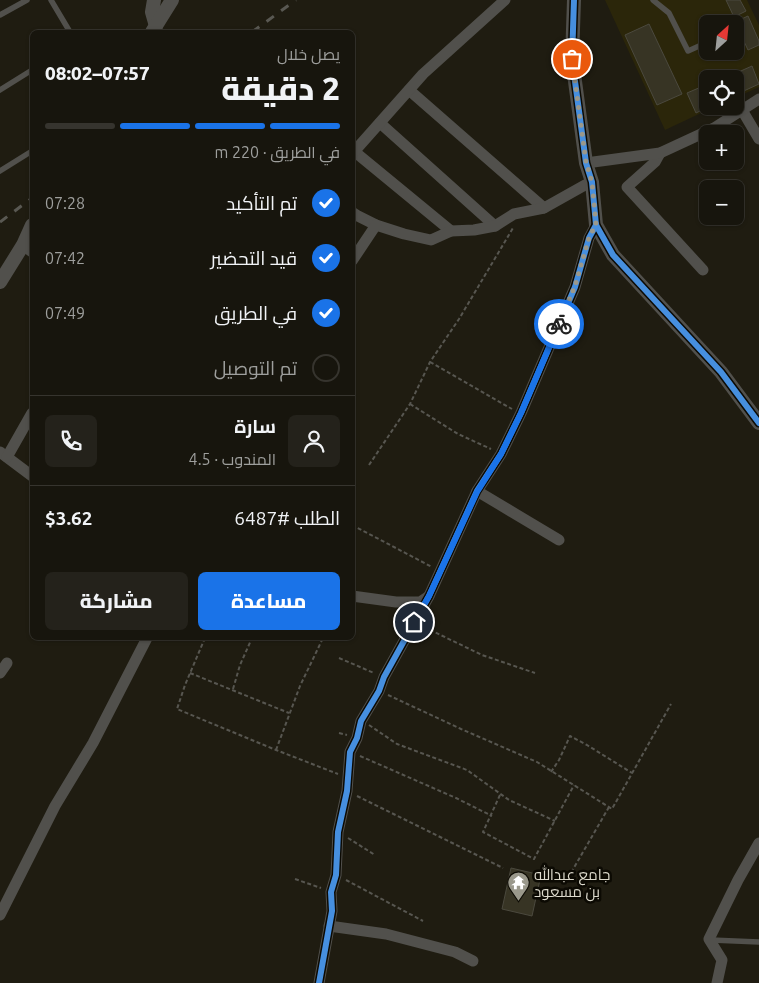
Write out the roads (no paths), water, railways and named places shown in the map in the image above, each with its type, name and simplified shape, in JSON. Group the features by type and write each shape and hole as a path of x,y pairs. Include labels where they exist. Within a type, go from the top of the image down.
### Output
{"street":[{"path":"154,0 152,12 154,29"},
{"path":"154,29 172,0"},
{"path":"355,152 423,74 506,0"},
{"path":"574,0 572,59 586,162 592,182 596,224 613,255 721,372 759,423"},
{"path":"409,90 544,208"},
{"path":"744,109 759,98"},
{"path":"744,114 759,140"},
{"path":"586,162 660,153 714,128 734,115"},
{"path":"380,123 494,226"},
{"path":"660,153 655,162 627,187 703,270"},
{"path":"355,154 451,231"},
{"path":"355,214 376,226 431,240 451,231 474,230 494,226 514,214 544,208 592,182"},
{"path":"319,983 332,911 331,892 336,875 338,832 347,791 350,752 357,738 361,721 429,596 477,492 501,454 521,413 575,286 589,238 596,224"},
{"path":"355,257 376,226"},
{"path":"0,282 28,248"},
{"path":"30,415 4,455 30,474"},
{"path":"477,492 559,540"},
{"path":"355,596 396,602 420,602 429,596"},
{"path":"0,915 55,806 93,743 146,640"},
{"path":"0,673 7,663"},
{"path":"717,983 722,960 709,940 738,880 759,843"},
{"path":"329,926 386,934 455,952 473,961"}],"lane":[{"path":"0,15 27,0"},
{"path":"51,0 69,30"},
{"path":"653,0 669,14 688,51 699,46"},
{"path":"0,90 30,71"},
{"path":"0,171 30,152"},
{"path":"709,940 759,942"}],"railway":[{"path":"255,30 296,0"},
{"path":"0,222 30,200"}],"place":[{"name":"جامع عبدالله بن مسعود","path":"518,902"}]}
